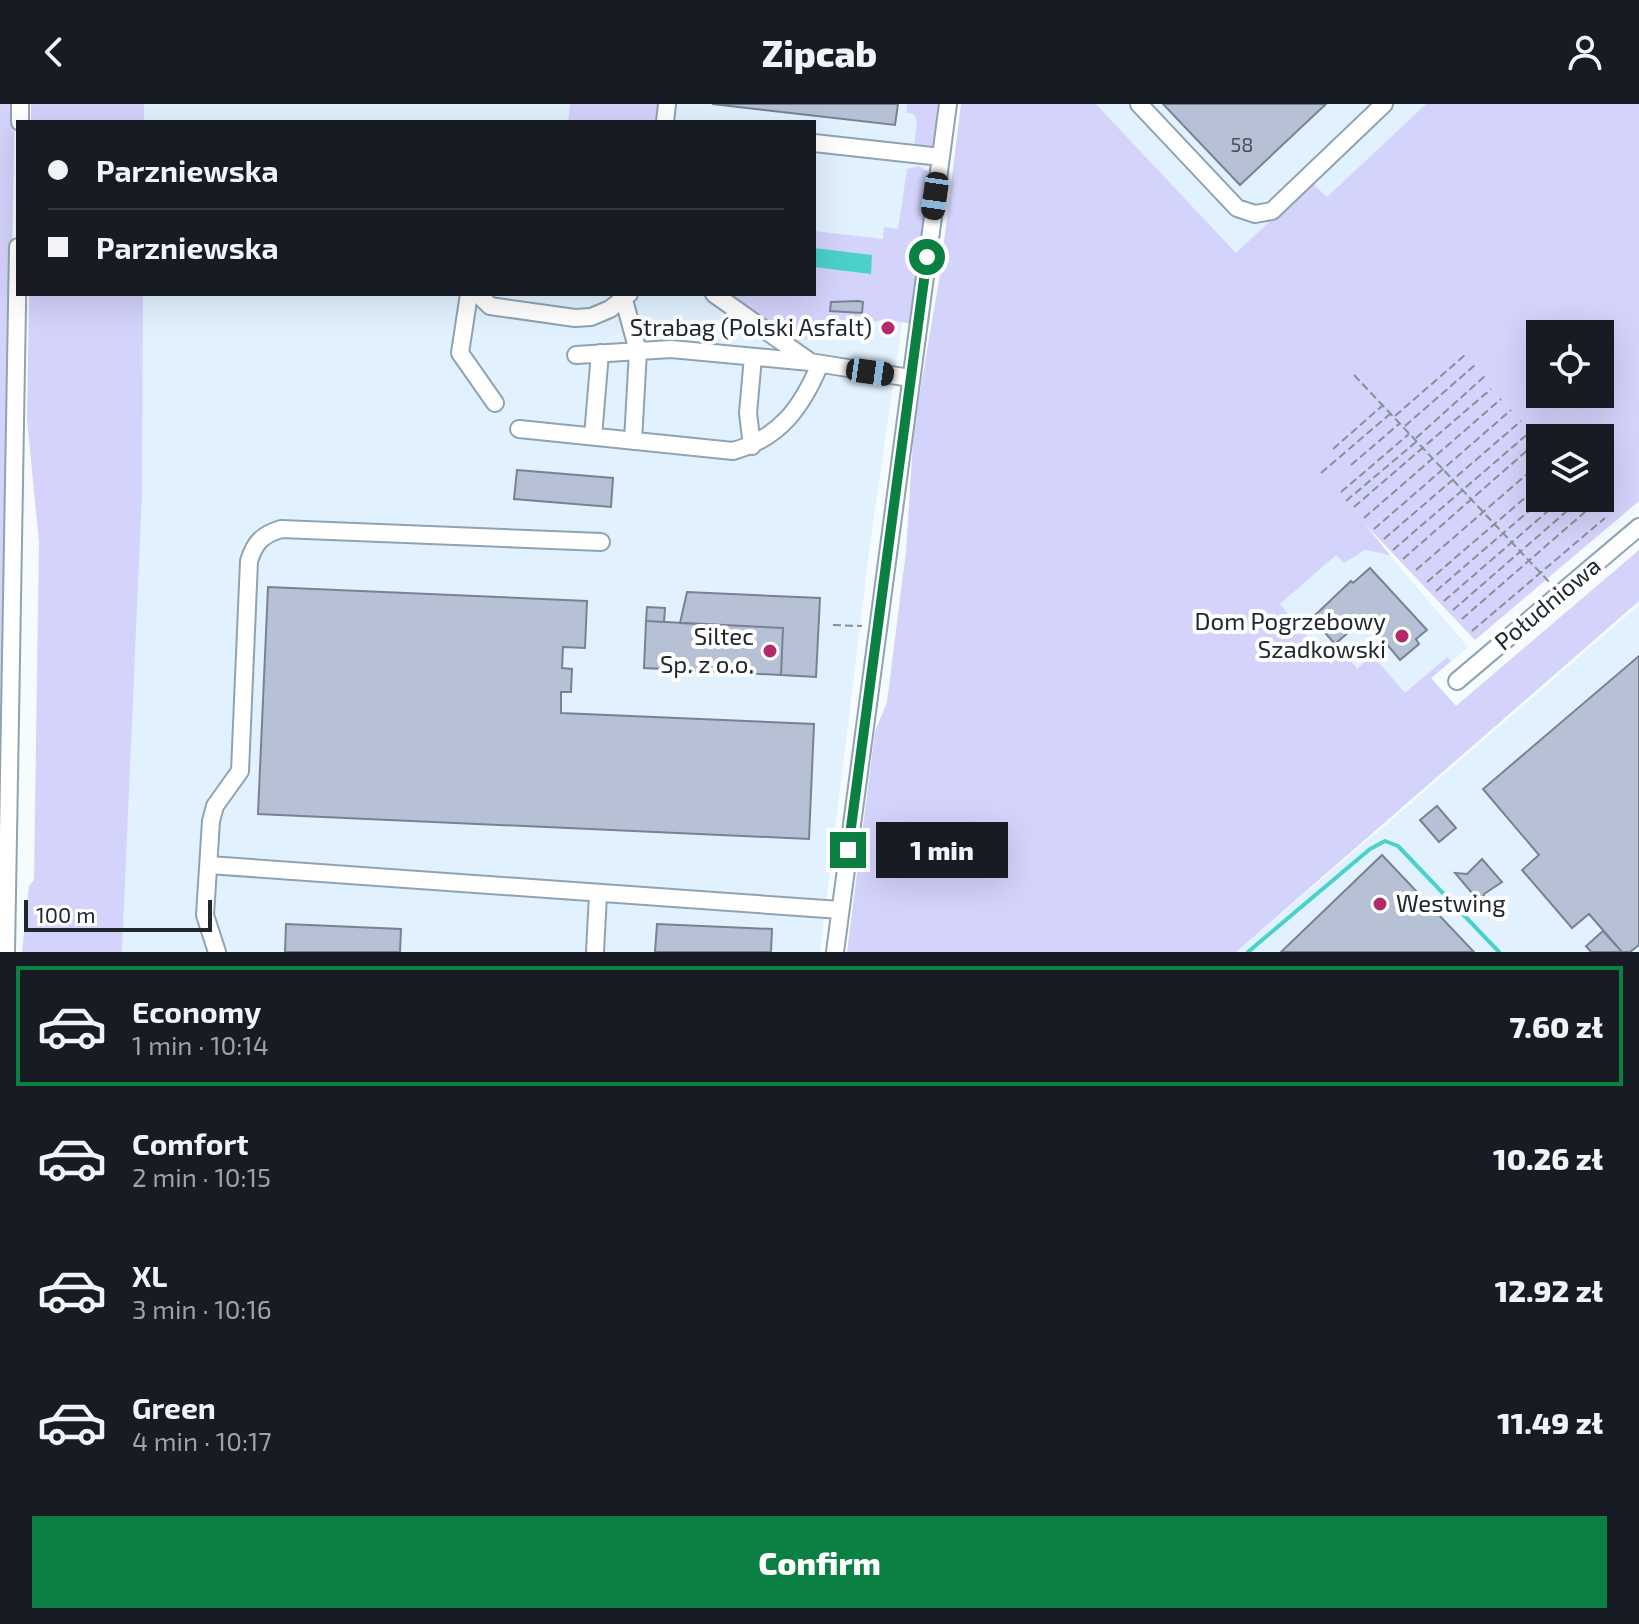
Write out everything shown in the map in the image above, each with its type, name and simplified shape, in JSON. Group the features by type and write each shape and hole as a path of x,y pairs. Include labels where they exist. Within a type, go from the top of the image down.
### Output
{"street":[{"path":"835,952 948,104"},
{"path":"1139,104 1237,208 1255,214 1272,211 1384,104"},
{"path":"816,143 940,162"},
{"path":"903,161 940,162"},
{"path":"6,952 17,296"},
{"path":"469,296 460,353 495,403"},
{"path":"480,296 490,306 506,301 583,317 626,297 638,351 633,441"},
{"path":"717,296 815,363"},
{"path":"576,355 671,349 815,363 910,378"},
{"path":"593,436 600,353"},
{"path":"752,446 748,413 753,357"},
{"path":"519,429 733,451 752,446 784,424 799,408 815,363"},
{"name":"Południowa","path":"1457,681 1639,527"},
{"path":"217,952 205,915 211,821 215,806 240,771 249,561 254,547 264,535 281,529 601,542"},
{"path":"209,865 840,910"},
{"path":"595,952 598,895"}],"path":[{"path":"1394,417 1465,355"},
{"path":"1404,427 1475,365"},
{"path":"1354,375 1553,586"},
{"path":"1346,501 1485,376"},
{"path":"1354,507 1491,389"},
{"path":"1364,518 1501,399"},
{"path":"1333,449 1383,405"},
{"path":"1374,529 1511,410"},
{"path":"1321,473 1391,413"},
{"path":"1384,539 1521,421"},
{"path":"1351,465 1400,423"},
{"path":"1341,492 1410,433"},
{"path":"1393,550 1526,435"},
{"path":"1403,559 1526,451"},
{"path":"1416,570 1526,475"},
{"path":"1427,582 1526,497"},
{"path":"1436,591 1528,512"},
{"path":"1444,601 1547,512"},
{"path":"1453,610 1565,512"},
{"path":"1462,619 1585,512"},
{"path":"1472,631 1605,518"},
{"path":"833,625 862,626"}],"shaded area":[{"path":"0,104 15,104 0,881"},
{"path":"31,104 144,104 144,120 31,120"},
{"path":"144,104 934,104 871,537 820,952 122,952 142,494 143,296 816,296 816,120 144,120"},
{"path":"570,104 661,104 659,120 568,120"},
{"path":"907,104 941,104 936,148 914,147 917,121 914,114 906,113"},
{"path":"961,104 1096,104 1236,253 1311,182 1327,197 1426,104 1639,104 1639,501 1475,640 1364,523 1390,555 1365,550 1344,563 1336,555 1280,604 1331,664 1345,653 1357,669 1372,655 1405,693 1447,657 1451,661 1431,678 1456,706 1639,550 1639,601 1236,952 847,952 875,732 887,702 906,551 914,427 940,274"},
{"path":"1096,104 1426,104 1327,197 1310,183 1236,253"},
{"path":"919,166 930,173 912,324 885,319 791,343 733,296 816,296 816,231 883,239 884,227 898,229 907,169"},
{"path":"29,296 143,296 142,494 122,952 22,952 29,886 34,880 39,542 27,420"},
{"path":"1363,524 1468,647 1382,720 1276,599"},
{"path":"1639,605 1639,952 1236,952 1388,823"}],"water":[{"path":"816,248 872,255 871,274 816,267"}],"building":[{"path":"712,104 898,104 895,125"},
{"path":"1163,104 1326,104 1240,185"},
{"path":"831,302 863,302 862,313 830,311"},
{"path":"517,470 613,478 611,507 514,499"},
{"path":"1370,568 1427,630 1416,639 1419,644 1400,660 1365,618 1335,644 1312,618 1351,581 1353,583"},
{"path":"268,587 587,601 585,648 563,647 562,668 572,669 571,692 561,692 561,713 814,724 809,839 258,814"},
{"path":"687,592 820,598 816,677 781,675 783,628 680,623"},
{"path":"647,607 665,608 664,622 646,621"},
{"path":"646,621 783,628 781,675 644,668"},
{"path":"1639,656 1639,945 1630,952 1622,952 1589,914 1572,928 1522,870 1539,855 1483,789"},
{"path":"1437,806 1456,828 1439,842 1420,820"},
{"name":"Westwing","path":"1382,855 1474,952 1281,952"},
{"path":"1482,859 1502,882 1484,894 1483,906 1455,873 1467,874"},
{"path":"286,924 401,929 400,952 285,952"},
{"path":"657,924 772,929 771,952 655,952"},
{"path":"1603,931 1622,952 1591,952 1586,946"}],"waterway":[{"path":"1248,952 1370,849 1385,841 1398,846 1499,952"}],"place":[{"name":"Strabag (Polski Asfalt)","path":"888,328"},
{"name":"Dom Pogrzebowy Szadkowski","path":"1402,636"},
{"name":"Siltec Sp. z o.o.","path":"770,651"},
{"name":"Westwing","path":"1380,904"}],"route":[{"path":"848,850 927,257"}]}
